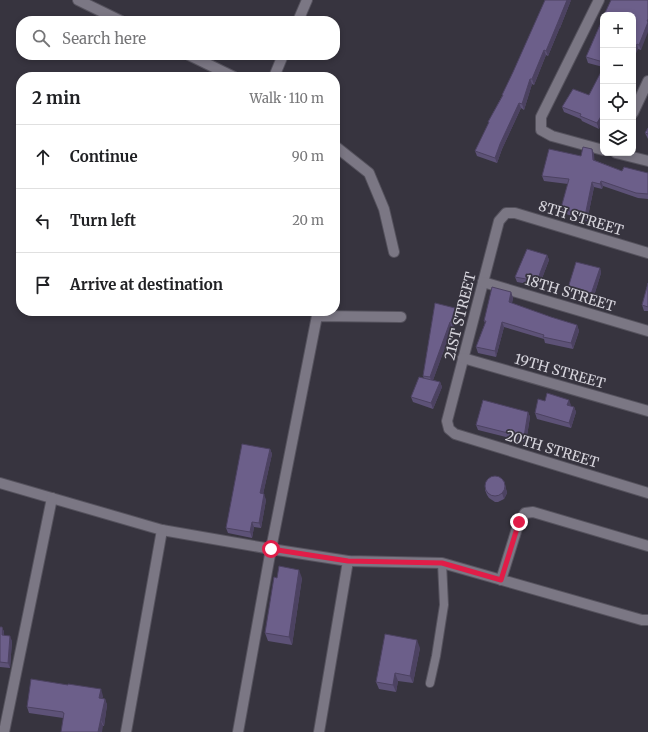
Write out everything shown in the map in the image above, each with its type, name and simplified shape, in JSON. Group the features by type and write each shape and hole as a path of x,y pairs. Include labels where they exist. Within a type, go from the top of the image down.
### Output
{"street":[{"path":"78,0 111,16"},
{"path":"300,16 307,0"},
{"path":"599,0 541,117 541,130 552,136 600,149"},
{"path":"199,60 224,72"},
{"path":"276,72 281,60"},
{"path":"636,107 648,81"},
{"path":"340,150 369,173 384,209 394,252"},
{"path":"628,156 648,161"},
{"name":"8TH STREET","path":"506,213 515,213 648,253"},
{"name":"21ST STREET","path":"449,429 447,421 499,221 506,213"},
{"name":"18TH STREET","path":"483,282 648,331"},
{"path":"238,732 271,549 317,316 401,318"},
{"name":"19TH STREET","path":"464,358 648,411"},
{"name":"20TH STREET","path":"449,429 456,434 648,493"},
{"path":"0,483 162,530 348,561 442,563 642,620 648,620"},
{"path":"4,732 52,498"},
{"path":"501,580 519,522 526,513 533,512 648,546"},
{"path":"126,732 162,530"},
{"path":"319,732 348,561"}],"lane":[{"path":"430,683 444,605 442,563"}],"building":[{"path":"545,0 567,0 546,51 544,50 532,79 530,79 522,104 519,103 495,158 475,151 488,122 503,95"},
{"path":"611,0 648,0 648,22 639,45 637,44 636,46 636,12 605,12"},
{"path":"600,25 600,61 586,57"},
{"path":"600,74 600,118 597,123 580,116 581,114 562,107 573,89 589,95"},
{"path":"583,147 592,149 593,160 622,171 624,167 648,173 648,194 636,193 601,181 600,184 592,182 585,216 561,208 569,179 542,176 549,149 581,156"},
{"path":"527,249 547,255 537,281 515,277"},
{"path":"576,262 600,268 591,294 568,288"},
{"path":"648,283 648,307 642,305"},
{"path":"492,287 511,292 509,302 577,325 571,343 543,337 544,335 502,322 495,351 476,347 486,321 484,321"},
{"path":"435,303 455,308 430,377 423,376"},
{"path":"419,377 440,382 431,403 411,397"},
{"path":"547,393 569,400 567,405 574,407 569,423 535,413 538,399 545,401"},
{"path":"483,400 528,412 524,437 476,425"},
{"path":"242,444 270,449 260,493 264,494 259,523 252,522 250,532 226,528"},
{"path":"495,476 502,479 505,486 502,493 495,496 488,493 485,486 488,479"},
{"path":"279,566 299,570 289,637 265,633 274,577 277,578"},
{"path":"0,627 2,627 2,635 10,636 8,663 0,662"},
{"path":"385,634 417,640 410,676 395,673 393,685 376,682"},
{"path":"31,679 101,689 99,698 105,699 98,732 61,732 63,712 27,707"}],"route":[{"path":"271,549 348,561 442,563 501,580 519,522"}]}
